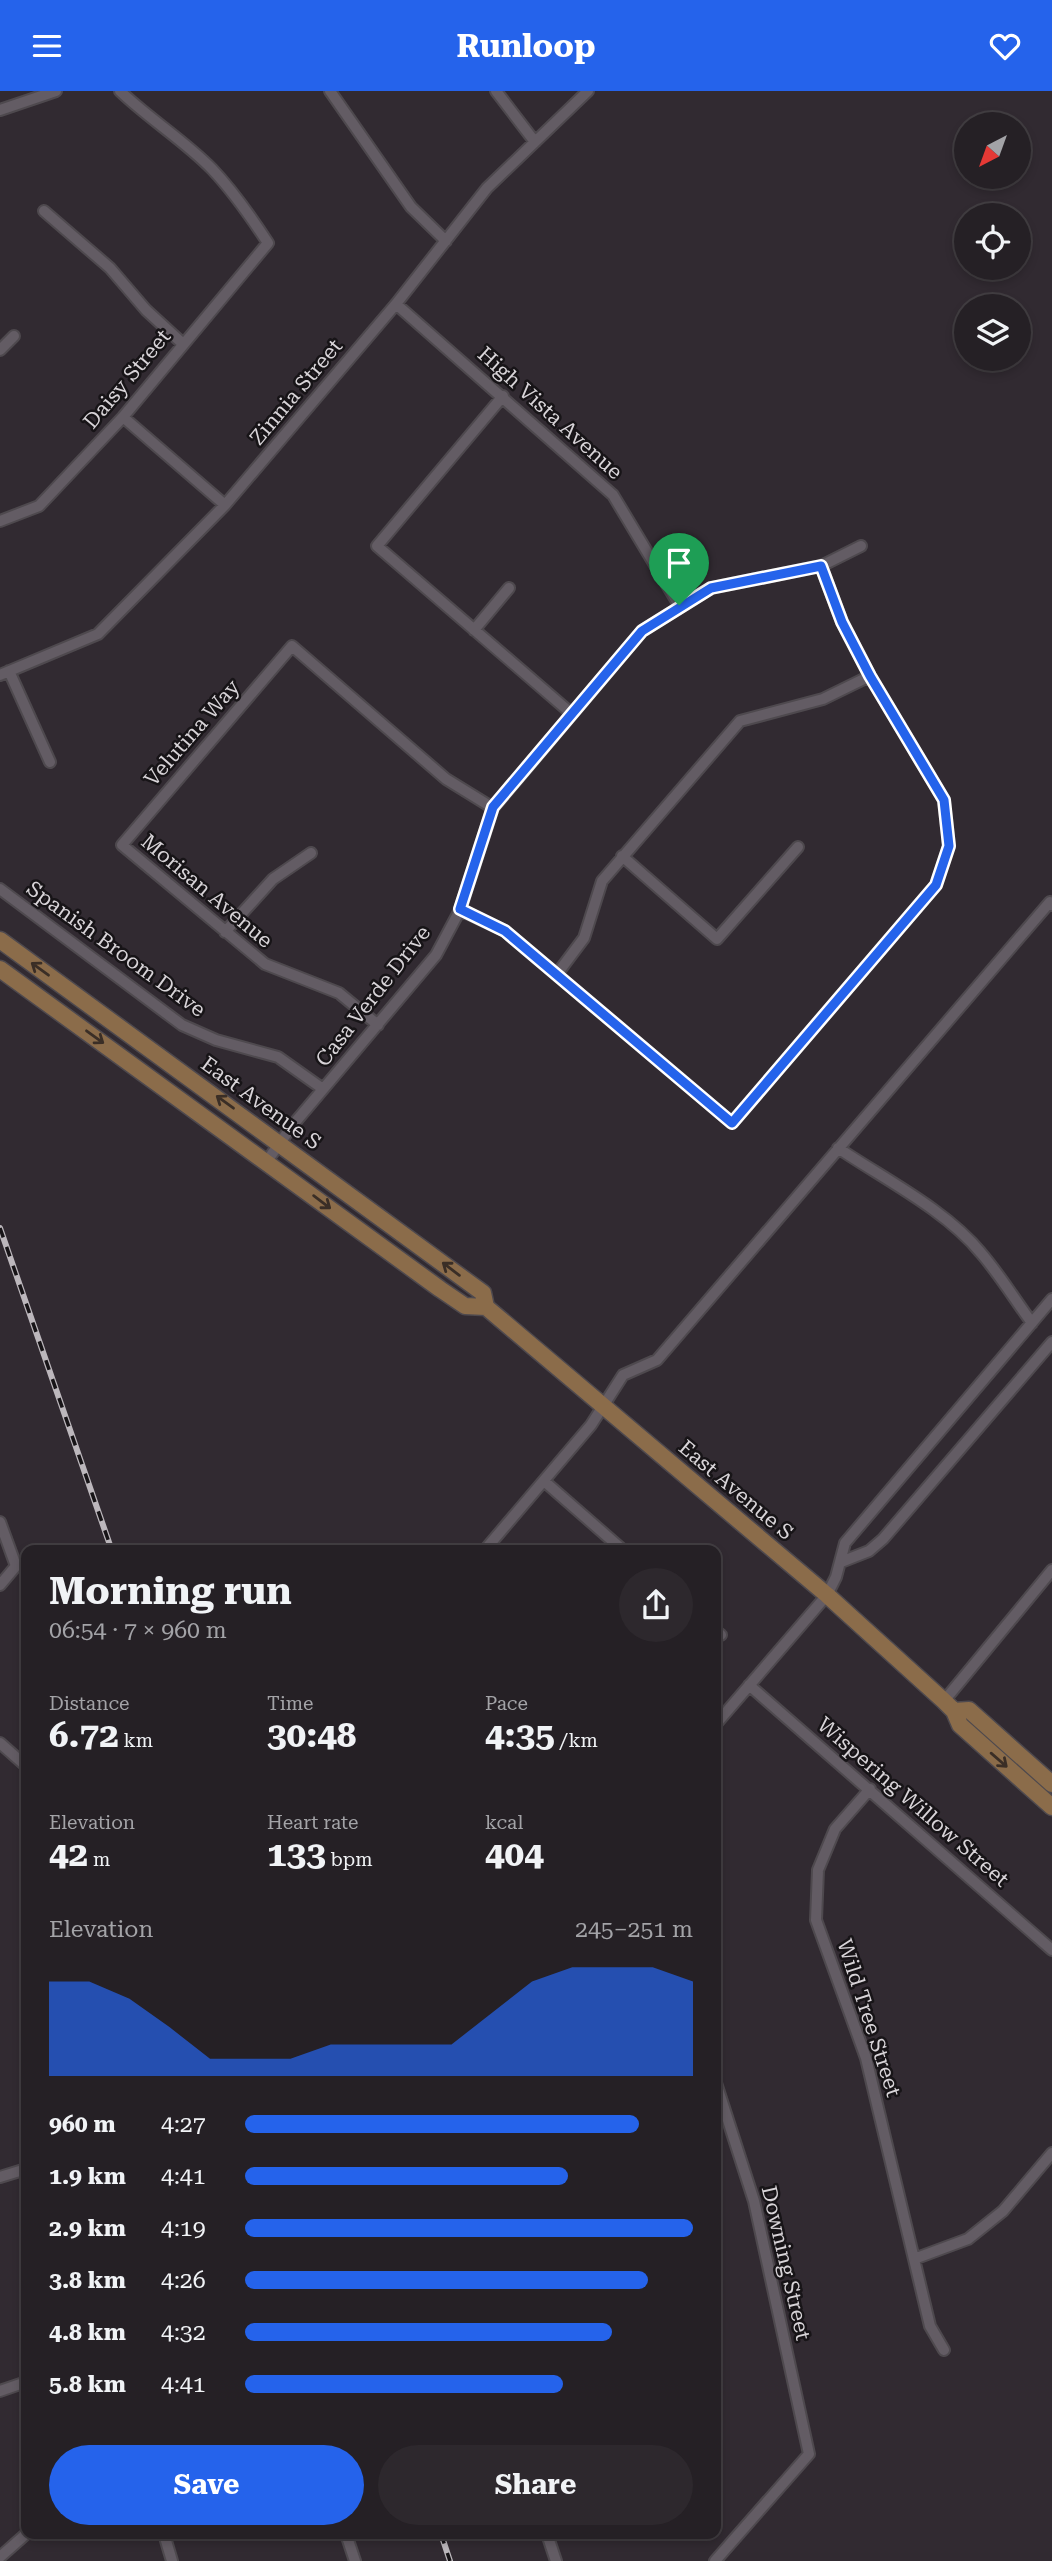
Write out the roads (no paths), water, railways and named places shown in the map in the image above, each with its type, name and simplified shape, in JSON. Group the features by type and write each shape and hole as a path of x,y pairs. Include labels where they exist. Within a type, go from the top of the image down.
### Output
{"main road":[{"name":"East Avenue S","path":"0,940 280,1142 483,1293 486,1307"},
{"name":"East Avenue S","path":"0,969 440,1289 465,1306 486,1307 827,1595 949,1706 960,1725 1052,1807"},
{"name":"East Avenue S","path":"949,1706 968,1710 1052,1784"}],"street":[{"path":"0,110 56,91"},
{"name":"Daisy Street","path":"0,521 39,506 123,417 268,243 247,211 211,167 150,120 120,91"},
{"path":"330,91 411,207 446,241"},
{"path":"496,91 535,142"},
{"name":"Zinnia Street","path":"5,673 98,634 225,505 396,304 487,188 588,91"},
{"path":"44,211 110,268 146,310 182,343"},
{"name":"High Vista Avenue","path":"396,304 613,495 679,605"},
{"path":"0,350 14,336"},
{"path":"503,396 377,546 572,714"},
{"path":"123,417 225,505"},
{"name":"Casa Verde Drive","path":"267,1161 323,1089 436,955 460,909 493,807 642,631 679,605 711,588 821,566 861,546"},
{"path":"460,909 505,931 732,1123 936,885 949,846 944,800 870,676 842,622 821,566"},
{"path":"474,630 509,588"},
{"name":"Velutina Way","path":"122,845 292,646 446,779 493,807"},
{"path":"5,673 50,762"},
{"path":"556,974 584,938 602,881 740,720 823,699 870,676"},
{"name":"Morisan Avenue","path":"122,845 265,964 339,993 378,1025"},
{"path":"622,856 717,939 798,847"},
{"path":"225,932 273,879 311,853"},
{"name":"Spanish Broom Drive","path":"0,889 182,1025 216,1040 278,1057 323,1089"},
{"path":"489,1545 591,1425 623,1375 657,1360 1050,902 1052,905"},
{"path":"838,1148 884,1179 909,1191 980,1251 1032,1323"},
{"path":"721,1718 827,1595 841,1562 845,1543 1052,1300"},
{"path":"841,1562 869,1551 883,1539 1052,1342"},
{"path":"544,1481 617,1545"},
{"path":"0,1522 16,1566 0,1585"},
{"path":"949,1706 1052,1570"},
{"name":"Wispering Willow Street","path":"749,1685 1052,1949"},
{"path":"0,1743 21,1760"},
{"name":"Wild Tree Street","path":"870,1789 835,1829 818,1870 816,1920 866,2058 930,2326 944,2350"},
{"name":"Downing Street","path":"715,2561 809,2454 754,2201 721,2105"},
{"path":"914,2259 968,2239 1003,2211 1052,2153"},
{"path":"0,2177 21,2171"},
{"path":"0,2391 21,2384"},
{"path":"0,2557 21,2538"},
{"path":"165,2539 172,2561"},
{"path":"348,2539 355,2561"},
{"path":"549,2539 556,2561"}],"railway":[{"path":"0,1228 110,1545"},
{"path":"443,2539 450,2561"}]}
